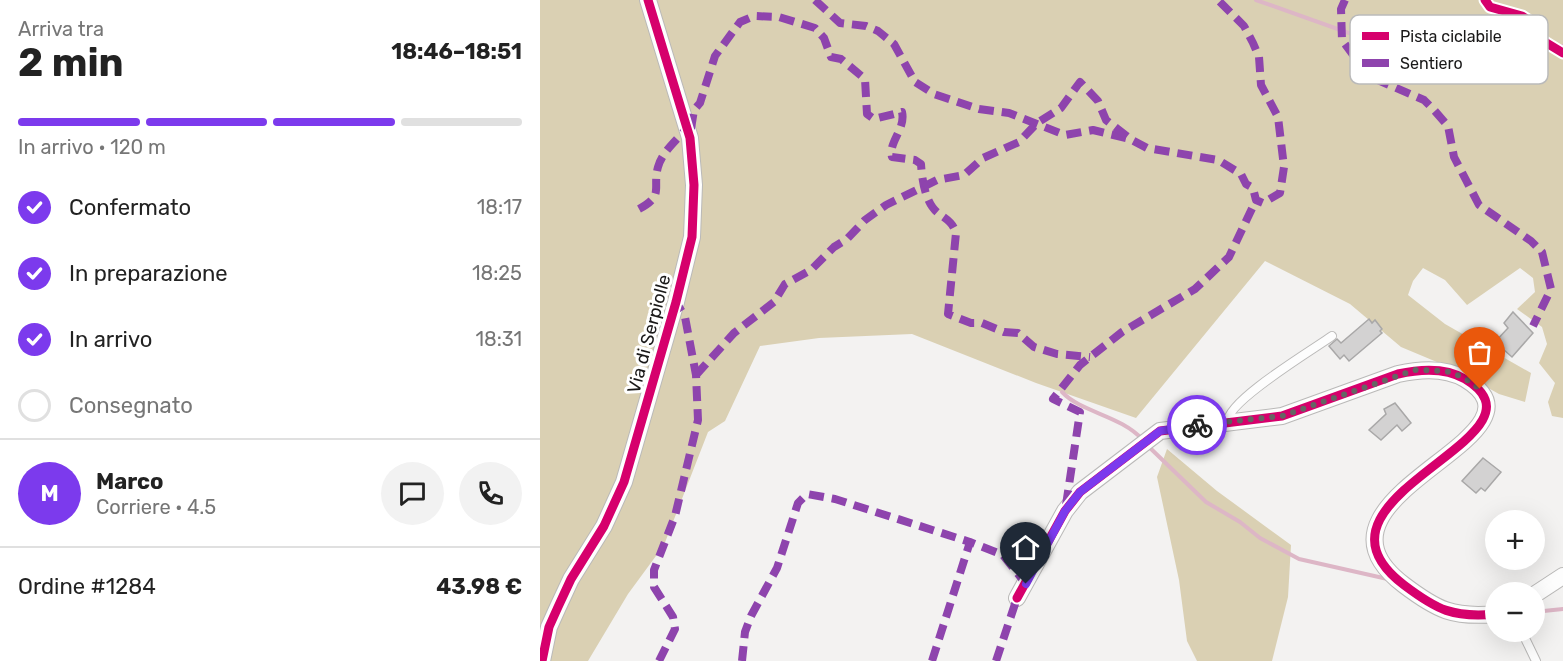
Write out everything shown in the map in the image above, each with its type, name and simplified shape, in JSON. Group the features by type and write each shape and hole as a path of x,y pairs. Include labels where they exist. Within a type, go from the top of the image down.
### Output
{"street":[{"name":"Via di Serpiolle","path":"542,661 549,627 558,607 571,579 604,526 624,482 692,237 694,185 690,138 648,0"},
{"path":"1017,598 1065,511 1080,492 1160,431 1282,416 1415,370 1446,371 1463,377 1480,389 1487,397 1487,413 1476,430 1395,498 1383,512 1375,529 1376,545 1382,563 1401,583 1440,610 1457,615 1485,614"},
{"path":"1545,588 1563,576"}],"lane":[{"path":"1228,422 1230,412 1244,397 1332,336"},
{"path":"1527,642 1536,661"}],"shaded area":[{"path":"540,0 1563,0 1563,418 1552,416 1548,402 1555,383 1539,363 1547,344 1542,327 1517,309 1535,292 1533,278 1520,268 1467,305 1445,280 1423,268 1413,281 1408,295 1445,324 1531,373 1525,402 1499,394 1456,370 1401,347 1350,304 1265,261 1136,418 1036,383 912,334 819,338 760,346 725,421 708,432 664,545 628,594 588,661 540,661"},
{"path":"1167,449 1217,491 1291,545 1288,597 1272,661 1197,661 1187,641 1179,580 1157,477"}],"building":[{"path":"1513,312 1533,333 1512,357 1495,342 1508,328 1504,323"},
{"path":"1369,319 1372,323 1375,320 1382,329 1380,331 1382,333 1349,361 1344,355 1340,359 1329,346 1337,339 1341,343"},
{"path":"1395,403 1411,423 1402,431 1397,425 1381,440 1369,430 1386,414 1384,409"},
{"path":"1483,458 1501,472 1485,491 1481,488 1476,493 1462,481"}],"waterway":[{"path":"1256,0 1350,33"},
{"path":"1548,49 1563,46"},
{"path":"1062,392 1080,405 1113,419 1143,440"},
{"path":"1148,446 1206,502 1240,522 1260,538 1299,559 1392,580"},
{"path":"1545,611 1563,609"}],"marked path":[{"path":"815,0 840,23 866,26 878,31 894,44 915,82 934,94 979,109 1009,113 1065,135 1093,130 1130,139 1147,148 1218,160 1241,174 1246,184 1253,188 1256,200 1263,203 1280,193 1284,167 1278,117 1261,85 1259,57 1253,43 1244,26 1218,0"},
{"path":"1345,0 1341,9 1342,40 1350,51"},
{"path":"691,129 694,110 700,103 715,56 740,22 754,16 779,17 815,28 824,38 831,57 841,59 865,79 867,114 874,119 902,112 902,124 892,146 892,157 915,160 921,164 923,183 930,203 951,223 956,233 948,314 971,323 982,323 1004,332 1018,333 1034,347 1057,354 1090,357"},
{"path":"696,375 734,333 774,302 785,284 811,270 865,220 886,205 937,180 964,175 983,158 1019,142 1037,123 1061,108 1080,82 1098,101 1106,120 1128,137"},
{"path":"1387,84 1424,100 1434,110 1448,126 1454,157 1479,205 1531,241 1542,252 1551,289 1533,326"},
{"path":"639,209 655,195 660,162 666,151 686,129"},
{"path":"1066,505 1080,412 1053,399 1080,365 1122,332 1195,289 1229,257 1256,200"},
{"path":"659,661 675,629 673,617 654,587 654,570 675,516 698,420 696,375 685,317 676,302"},
{"path":"742,661 745,632 751,616 777,568 798,503 807,494 835,499 970,542"},
{"path":"932,661 970,542 1003,555 1026,584"},
{"path":"996,661 1017,598"}],"cycle path":[{"path":"542,661 549,627 558,607 571,579 604,526 624,482 676,302 692,237 694,185 690,138 648,0"},
{"path":"1485,0 1490,7 1518,15"},
{"path":"1548,44 1563,53"},
{"path":"1017,598 1065,511 1080,492 1160,431 1282,416 1398,374 1432,370 1449,372 1465,379 1486,401 1480,424 1458,447 1398,496 1378,524 1377,553 1404,585 1426,601 1457,613 1485,615"}],"way so far":[{"path":"1197,425 1282,416 1354,389 1415,370 1446,371 1463,377 1480,389"}],"route":[{"path":"1026,584 1065,511 1080,492 1160,431 1197,425"}]}
